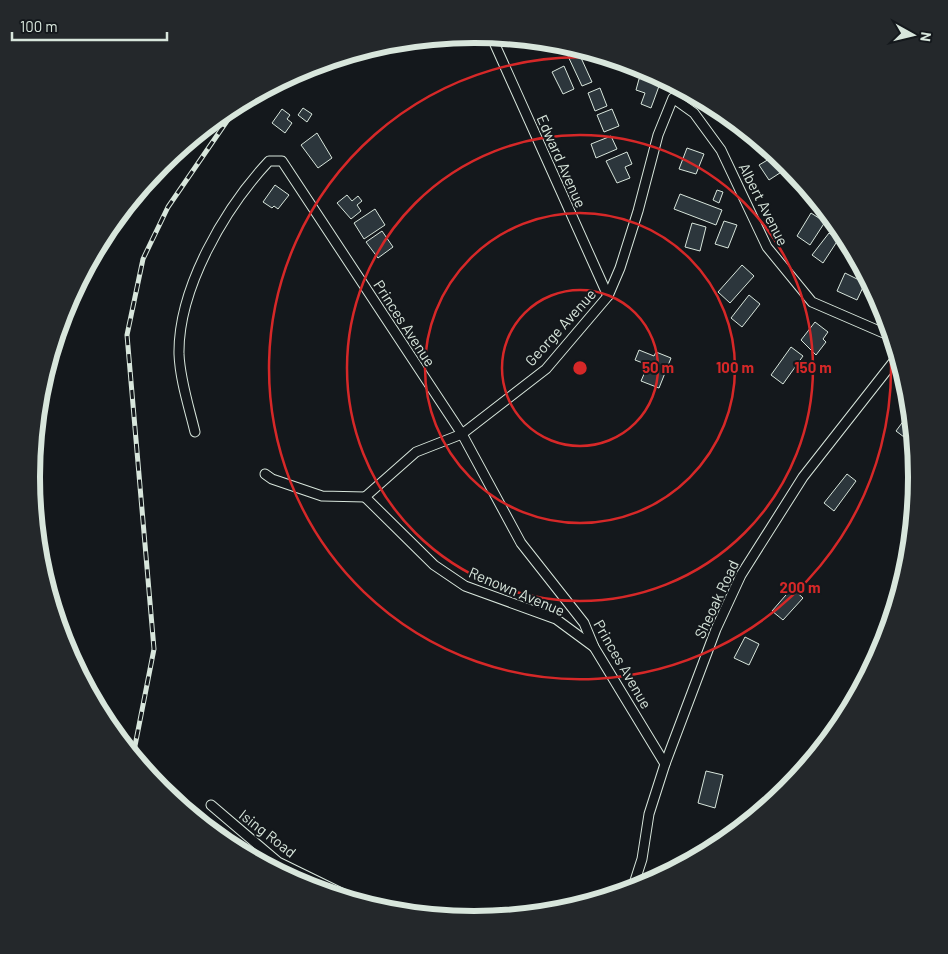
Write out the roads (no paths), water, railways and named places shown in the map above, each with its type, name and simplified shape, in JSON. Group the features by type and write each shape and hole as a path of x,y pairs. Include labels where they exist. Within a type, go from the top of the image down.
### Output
{"street":[{"name":"Edward Avenue","path":"495,44 608,296"},
{"name":"George Avenue","path":"365,498 416,452 462,434 546,369 608,296 620,268 638,211 658,135 673,98"},
{"name":"Albert Avenue","path":"673,98 694,113 721,150 767,247 812,302 883,333"},
{"name":"Princes Avenue","path":"195,432 186,396 179,354 186,303 201,260 247,184 269,161 282,161 462,434 521,543 584,623 594,647 666,764"},
{"name":"Sheoak Road","path":"635,880 642,859 649,814 666,764 720,620 753,552 803,477 892,363"},
{"path":"265,474 322,496 365,498"},
{"name":"Renown Avenue","path":"365,498 434,565 465,586 556,619 594,647"},
{"name":"Ising Road","path":"212,805 278,862 321,883"}],"railway":[{"path":"135,747 154,649 127,335 143,259 168,207 228,120"}]}
